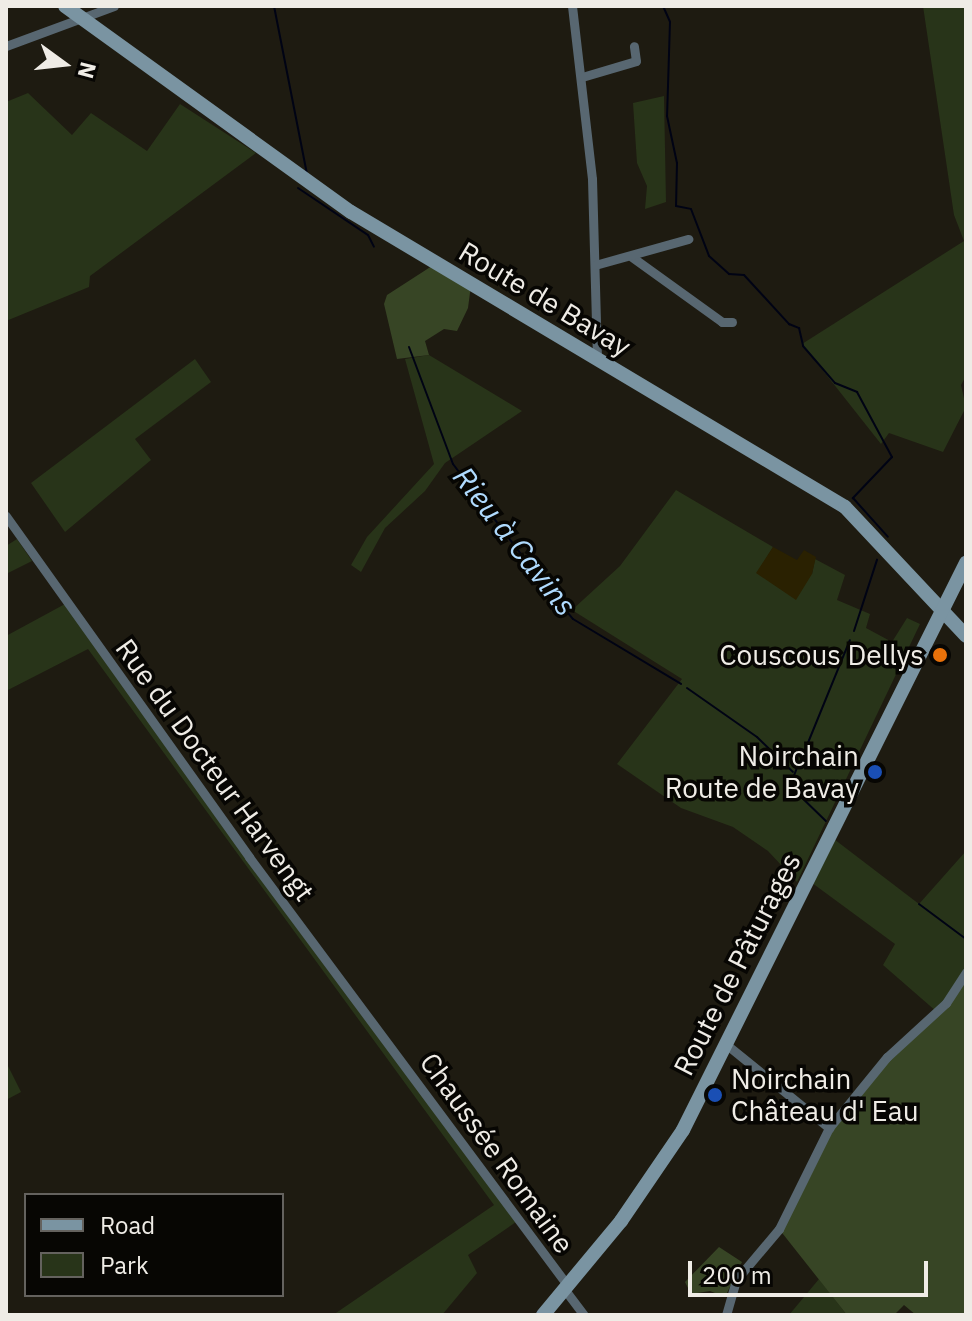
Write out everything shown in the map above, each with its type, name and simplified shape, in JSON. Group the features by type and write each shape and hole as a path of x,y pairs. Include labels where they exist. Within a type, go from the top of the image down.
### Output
{"main road":[{"name":"Route de Bavay","path":"65,6 319,191 845,507 874,533 939,613 966,636"},
{"name":"Route de Pâturages","path":"543,1315 661,1165 727,1045 966,563"}],"street":[{"path":"8,43 114,6"},
{"path":"572,6 582,77 595,265 597,359"},
{"path":"582,77 636,61 634,46"},
{"path":"595,265 688,239"},
{"path":"632,257 722,322 732,322"},
{"name":"Rue du Docteur Harvengt","path":"6,516 392,1046"},
{"path":"726,1315 736,1280 779,1229 829,1128 887,1057 946,1003 966,972"},
{"path":"727,1045 829,1128"},
{"name":"Chaussée Romaine","path":"392,1046 584,1315"}],"green space":[{"path":"923,6 966,6 966,376 961,385 966,407 943,452 889,433 881,444 802,344 964,241 954,215"},
{"path":"28,93 72,135 91,113 147,151 180,104 256,153 90,276 89,287 6,321 6,102"},
{"path":"664,96 666,202 645,209 647,186 637,163 633,103"},
{"path":"435,264 471,285 468,308 457,331 444,329 425,341 429,355 397,359 384,304 387,295"},
{"path":"429,355 522,411 445,463 425,491 385,528 361,572 351,565 367,537 434,464 405,359"},
{"path":"195,359 211,382 135,439 151,460 65,532 31,483"},
{"path":"676,490 773,547 757,573 812,574 815,559 845,575 837,600 870,614 866,628 892,642 907,618 920,624 797,882 768,851 733,827 681,808 617,764 682,679 572,610 620,566"},
{"path":"17,539 32,561 6,574 6,546"},
{"path":"65,604 516,1222 468,1255 477,1273 442,1315 333,1315 494,1205 88,649 6,691 6,636"},
{"path":"830,836 919,904 966,851 966,972 937,1012 883,965 895,944 808,880"},
{"path":"966,972 966,1315 916,1315 904,1305 894,1315 847,1315 779,1229 829,1128 855,1094 937,1012"},
{"path":"6,1062 21,1092 6,1100"},
{"path":"719,1247 742,1262 725,1297 710,1291 691,1294 685,1282"},
{"path":"819,1279 847,1315 789,1315"}],"sand":[{"path":"773,547 797,560 804,550 816,557 812,574 796,600 756,573"}],"waterway":[{"name":"Rieu à Cavins","path":"274,6 307,174"},
{"path":"663,6 670,22 667,116 677,163 676,206 691,209 709,256 729,274 744,275 789,324 799,328 803,346 835,383 857,392 892,457 853,498 888,537"},
{"path":"298,188 368,235 374,247"},
{"name":"Rieu à Cavins","path":"409,347 453,464 542,582 573,619 681,684"},
{"path":"854,631 877,560"},
{"path":"803,755 850,640"},
{"path":"687,688 757,737 793,772"},
{"path":"790,786 799,763"},
{"path":"795,791 826,821"},
{"path":"919,904 966,939"}],"place":[{"name":"Couscous Dellys","path":"940,655"},
{"name":"Noirchain Route de Bavay","path":"875,772"},
{"name":"Noirchain Château d' Eau","path":"715,1095"}]}
